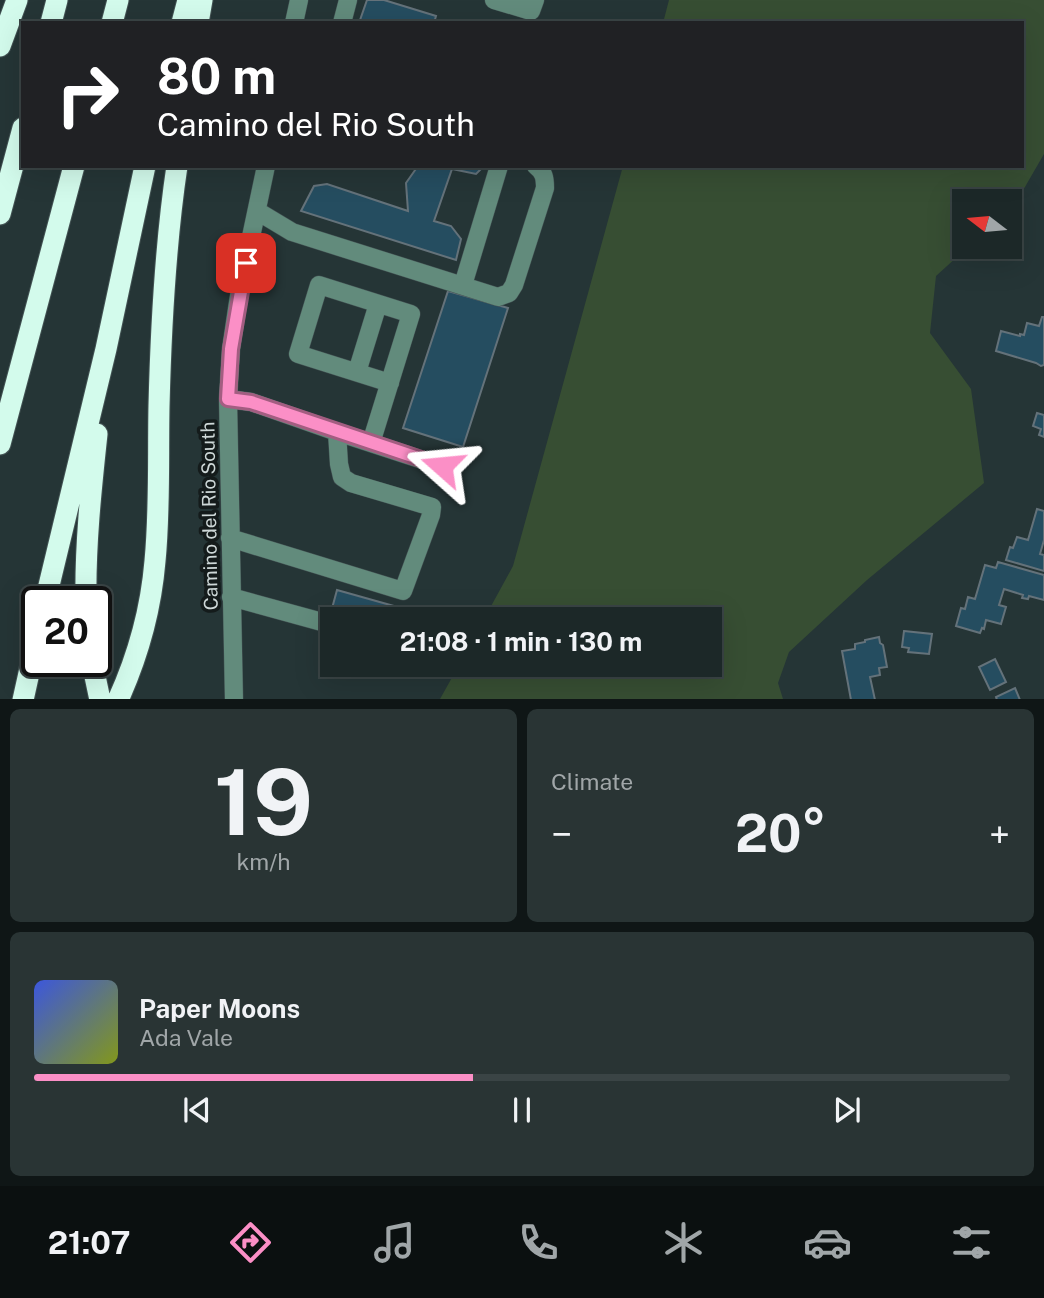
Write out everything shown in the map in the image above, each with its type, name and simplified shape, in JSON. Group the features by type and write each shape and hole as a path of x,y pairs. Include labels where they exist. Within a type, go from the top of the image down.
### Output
{"highway":[{"path":"0,46 17,0"},
{"path":"52,21 57,0"},
{"path":"113,21 118,0"},
{"path":"183,21 188,0"},
{"path":"198,21 202,0"},
{"path":"0,214 21,135"},
{"path":"0,444 73,168"},
{"path":"49,586 106,349 145,168"},
{"path":"118,699 137,650 154,569 165,257 177,168"},
{"path":"86,586 89,507 106,349"},
{"path":"23,699 28,677"},
{"path":"95,677 100,699"}],"street":[{"path":"294,21 299,0"},
{"path":"343,21 348,0"},
{"path":"494,0 531,11 535,0"},
{"name":"Camino del Rio South","path":"234,699 228,399 231,349 240,289 266,168"},
{"path":"463,285 498,168"},
{"path":"257,211 292,232 498,297 509,293 514,285 545,188 545,177 538,168"},
{"path":"371,443 390,383 411,314 319,285 298,354 390,383"},
{"path":"357,372 378,304"},
{"path":"228,399 251,402 442,466"},
{"path":"230,538 403,591 432,507 351,483 342,477 337,432"},
{"path":"231,597 320,621"}],"green space":[{"path":"669,0 1044,0 1044,154 1022,192 1022,189 952,189 952,259 955,259 936,276 930,333 971,389 984,483 867,580 789,652 778,683 783,699 440,699 452,677 722,677 722,607 491,607 513,566 622,168 1024,168 1024,21 664,21"}],"building":[{"path":"367,0 384,0 436,16 435,21 360,21"},
{"path":"417,168 482,168 476,174 452,169 434,221 451,226 461,239 456,260 301,211 314,186 327,184 408,211 406,183"},
{"path":"448,291 508,308 463,447 403,428"},
{"path":"1042,317 1044,365 996,351 1001,331 1024,335 1027,323 1039,326"},
{"path":"1037,413 1044,415 1044,437 1039,435 1041,429 1033,426"},
{"path":"1037,509 1044,511 1044,540 1040,554 1044,555 1044,571 1006,560 1017,537 1028,540"},
{"path":"998,562 1044,575 1044,600 1029,596 1028,599 1022,598 1023,595 1004,589 999,605 1006,607 1001,624 986,620 980,633 956,626 961,608 965,609 968,597 975,599 985,565 996,568"},
{"path":"337,590 397,607 332,607"},
{"path":"904,631 932,634 929,654 908,652 909,648 902,647"},
{"path":"879,637 887,667 879,668 880,675 870,677 875,699 851,699 842,651 855,649 855,644"},
{"path":"995,659 1006,682 990,690 979,667"},
{"path":"1015,688 1020,699 997,699"}],"route":[{"path":"246,263 231,349 228,399 251,402 442,466"}]}
